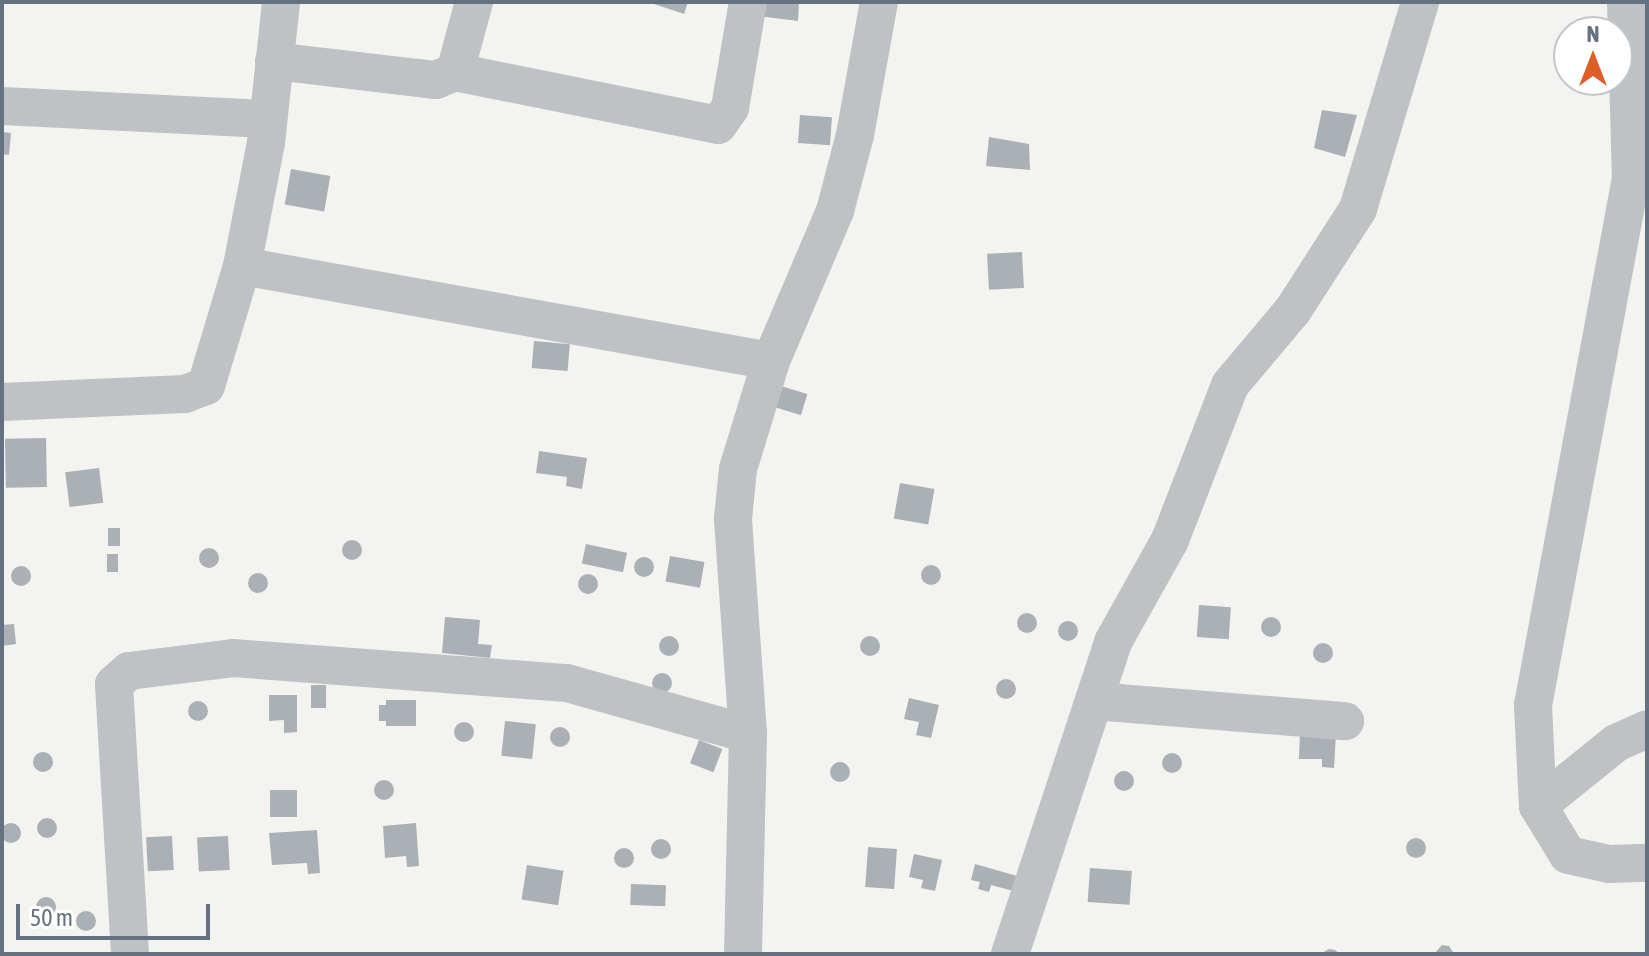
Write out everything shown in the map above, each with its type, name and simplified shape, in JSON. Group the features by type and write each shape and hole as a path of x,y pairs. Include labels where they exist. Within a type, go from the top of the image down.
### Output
{"street":[{"path":"2,402 185,394 206,386 242,266 267,119 281,2"},
{"path":"455,72 474,2"},
{"path":"274,61 436,80 455,72 718,125 730,108 748,2"},
{"path":"743,954 748,734 733,519 738,469 771,361 835,211 855,135 879,2"},
{"path":"1010,954 1113,642 1170,540 1230,385 1293,310 1358,209 1420,2"},
{"path":"1626,2 1631,178 1533,705 1538,806 1568,855 1609,864 1647,863"},
{"path":"2,106 267,119"},
{"path":"242,266 771,361"},
{"path":"130,954 114,684 129,671 233,658 552,681 748,734"},
{"path":"1094,701 1345,721"},
{"path":"1538,806 1616,743 1647,729"}],"building":[{"path":"648,2 688,2 684,14"},
{"path":"759,2 799,2 798,21 757,16"},
{"path":"1322,110 1357,115 1345,157 1314,148"},
{"path":"800,115 832,117 830,145 798,143"},
{"path":"2,132 11,133 9,155 2,154"},
{"path":"989,137 1029,144 1030,170 986,166"},
{"path":"291,169 330,176 324,211 285,204"},
{"path":"1022,252 1024,288 989,290 987,254"},
{"path":"534,341 570,344 568,371 532,368"},
{"path":"771,383 807,394 801,415 765,404"},
{"path":"46,438 47,487 6,488 5,439"},
{"path":"539,451 587,458 582,489 566,486 567,477 536,473"},
{"path":"99,468 103,503 70,507 65,472"},
{"path":"900,483 934,489 928,525 894,518"},
{"path":"108,528 120,528 120,546 108,546"},
{"path":"352,540 359,543 362,550 359,557 352,560 345,557 342,550 345,543"},
{"path":"586,544 627,553 623,572 582,564"},
{"path":"209,548 216,551 219,558 216,565 209,568 202,565 199,558 202,551"},
{"path":"107,554 118,554 118,572 107,572"},
{"path":"670,556 704,562 700,588 665,582"},
{"path":"644,557 651,560 654,567 651,574 644,577 637,574 634,567 637,560"},
{"path":"931,565 938,568 941,575 938,582 931,585 924,582 921,575 924,568"},
{"path":"21,566 28,569 31,576 28,583 21,586 14,583 11,576 14,569"},
{"path":"258,573 265,576 268,583 265,590 258,593 251,590 248,583 251,576"},
{"path":"588,574 595,577 598,584 595,591 588,594 581,591 578,584 581,577"},
{"path":"1199,605 1231,607 1229,639 1197,637"},
{"path":"1027,613 1034,616 1037,623 1034,630 1027,633 1020,630 1017,623 1020,616"},
{"path":"445,617 480,620 478,644 492,645 490,658 442,653"},
{"path":"1271,617 1278,620 1281,627 1278,634 1271,637 1264,634 1261,627 1264,620"},
{"path":"1068,621 1075,624 1078,631 1075,638 1068,641 1061,638 1058,631 1061,624"},
{"path":"14,624 16,644 2,646 2,625"},
{"path":"669,636 676,639 679,646 676,653 669,656 662,653 659,646 662,639"},
{"path":"870,636 877,639 880,646 877,653 870,656 863,653 860,646 863,639"},
{"path":"1323,643 1330,646 1333,653 1330,660 1323,663 1316,660 1313,653 1316,646"},
{"path":"662,673 669,676 672,683 669,690 662,693 655,690 652,683 655,676"},
{"path":"1006,679 1013,682 1016,689 1013,696 1006,699 999,696 996,689 999,682"},
{"path":"311,685 326,685 326,708 311,708"},
{"path":"269,695 297,695 297,732 284,733 284,720 269,721"},
{"path":"909,698 939,705 931,738 916,735 919,722 904,719"},
{"path":"386,700 416,700 416,726 386,726 386,721 379,721 379,705 386,705"},
{"path":"198,701 205,704 208,711 205,718 198,721 191,718 188,711 191,704"},
{"path":"505,721 536,724 532,759 501,756"},
{"path":"464,722 471,725 474,732 471,739 464,742 457,739 454,732 457,725"},
{"path":"560,727 567,730 570,737 567,744 560,747 553,744 550,737 553,730"},
{"path":"1300,731 1336,733 1334,768 1322,767 1322,759 1299,759"},
{"path":"699,740 722,749 713,772 690,763"},
{"path":"43,752 50,755 53,762 50,769 43,772 36,769 33,762 36,755"},
{"path":"1172,753 1179,756 1182,763 1179,770 1172,773 1165,770 1162,763 1165,756"},
{"path":"840,762 847,765 850,772 847,779 840,782 833,779 830,772 833,765"},
{"path":"1124,771 1131,774 1134,781 1131,788 1124,791 1117,788 1114,781 1117,774"},
{"path":"384,780 391,783 394,790 391,797 384,800 377,797 374,790 377,783"},
{"path":"270,790 297,790 297,817 270,817"},
{"path":"47,818 54,821 57,828 54,835 47,838 40,835 37,828 40,821"},
{"path":"11,823 18,826 21,833 18,840 11,843 4,840 1,833 4,826"},
{"path":"416,823 419,866 407,867 406,856 385,858 383,826"},
{"path":"317,830 320,873 308,874 307,863 272,865 269,833"},
{"path":"172,836 174,870 148,871 146,837"},
{"path":"228,836 230,870 199,872 197,838"},
{"path":"1416,838 1423,841 1426,848 1423,855 1416,858 1409,855 1406,848 1409,841"},
{"path":"661,839 668,842 671,849 668,856 661,859 654,856 651,849 654,842"},
{"path":"868,847 897,849 894,889 865,887"},
{"path":"624,848 631,851 634,858 631,865 624,868 617,865 614,858 617,851"},
{"path":"914,854 942,860 935,891 921,888 923,880 909,877"},
{"path":"975,864 1021,877 1017,892 991,885 989,892 978,889 980,882 971,880"},
{"path":"527,865 564,871 558,905 522,900"},
{"path":"1090,868 1132,871 1130,905 1088,902"},
{"path":"631,884 666,885 665,906 630,905"},
{"path":"46,897 53,900 56,907 53,914 46,917 39,914 36,907 39,900"},
{"path":"86,911 93,914 96,921 93,928 86,931 79,928 76,921 79,914"},
{"path":"1442,945 1449,946 1454,954 1434,954"},
{"path":"1329,949 1335,950 1340,954 1320,954"}]}
